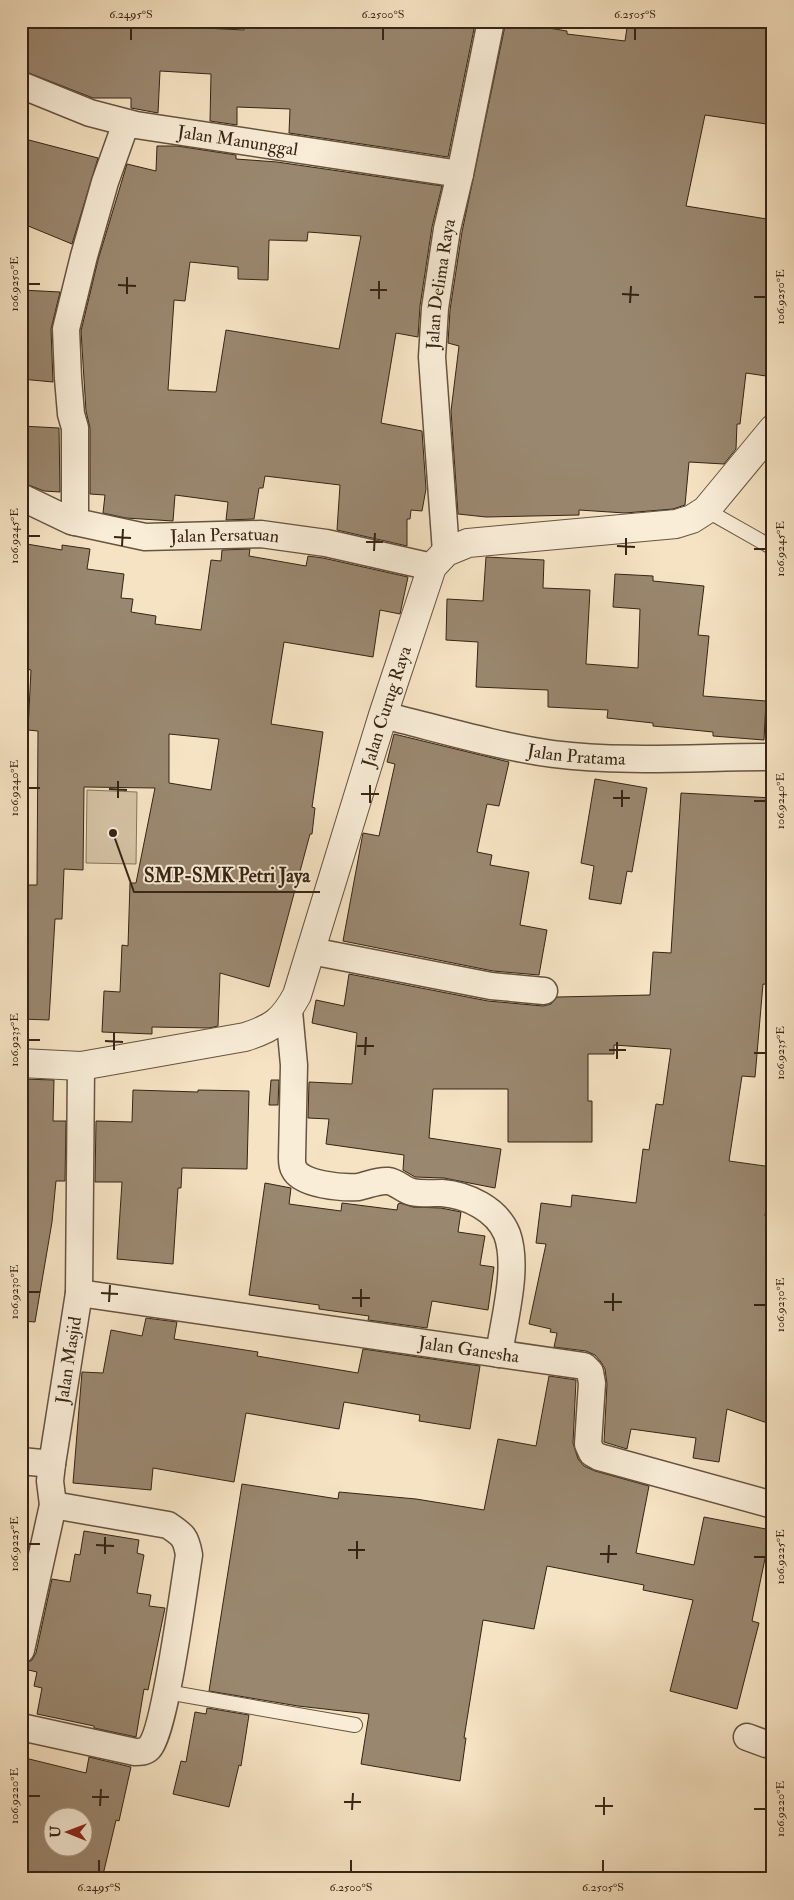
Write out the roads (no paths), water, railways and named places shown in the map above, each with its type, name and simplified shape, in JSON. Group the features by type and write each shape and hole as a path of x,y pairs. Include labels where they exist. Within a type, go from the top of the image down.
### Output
{"street":[{"name":"Jalan Delima Raya","path":"439,559 432,357 435,308 447,229 460,174 490,21"},
{"name":"Jalan Manunggal","path":"21,85 90,113 126,123 460,174"},
{"path":"75,522 75,428 71,414 66,329 105,182 126,123"},
{"path":"439,559 468,543 676,524 692,519 706,510 773,429"},
{"name":"Jalan Persatuan","path":"21,497 64,519 145,537 261,534 439,559"},
{"name":"Jalan Curug Raya","path":"21,1063 81,1066 245,1037 263,1031 278,1022 289,1011 297,995 311,951 383,715 439,559"},
{"name":"Jalan Pratama","path":"383,715 520,749 554,754 626,758 773,756"},
{"path":"311,951 490,986 544,990"},
{"path":"289,1011 294,1065 292,1158 294,1169 303,1178 330,1185 360,1186 386,1181 408,1191 444,1193 473,1202 489,1210 504,1228 510,1244 512,1257 512,1272 499,1354"},
{"name":"Jalan Masjid","path":"21,1650 53,1505 50,1481 52,1464 79,1293 81,1066"},
{"name":"Jalan Ganesha","path":"79,1293 584,1366 590,1372 592,1382 588,1444 592,1452 599,1457 773,1505"},
{"path":"21,1461 52,1464"},
{"path":"21,1727 135,1752 143,1752 150,1747 154,1740 167,1692 189,1555 187,1541 182,1534 168,1525 53,1505"},
{"path":"747,1737 766,1744 773,1742"}],"lane":[{"path":"706,510 773,548"},
{"path":"167,1692 355,1725"}],"place":[{"name":"SMP-SMK Petri Jaya","path":"113,833"}]}
